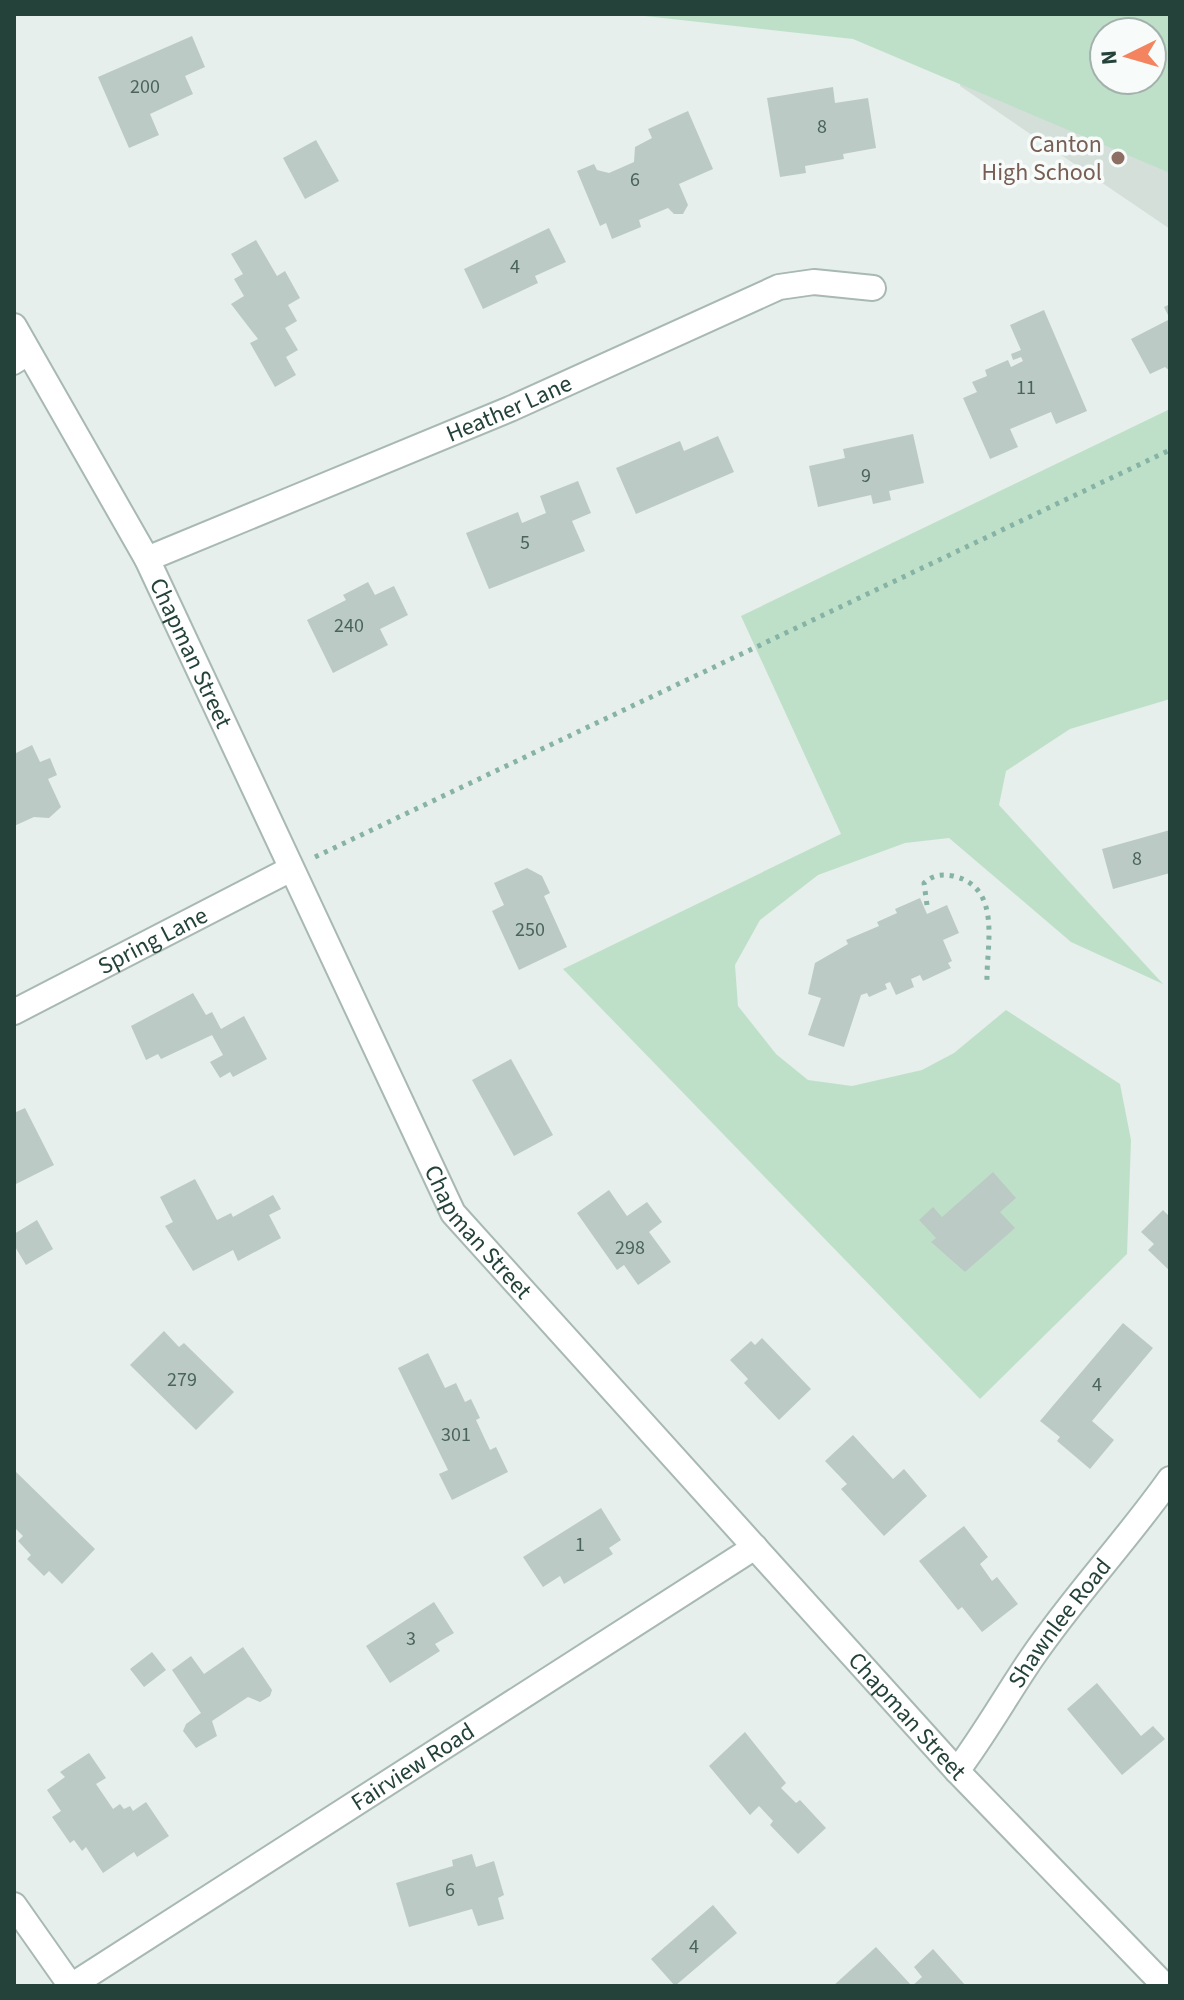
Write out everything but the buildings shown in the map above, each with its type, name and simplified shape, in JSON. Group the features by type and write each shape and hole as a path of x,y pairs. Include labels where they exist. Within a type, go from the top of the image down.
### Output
{"street":[{"name":"Heather Lane","path":"147,559 510,409 779,287 814,282 873,288"},
{"name":"Chapman Street","path":"14,326 22,360 147,559 453,1213 957,1771 1165,1986"},
{"name":"Spring Lane","path":"14,1012 291,869"},
{"name":"Shawnlee Road","path":"957,1771 995,1720 1032,1658 1127,1540 1170,1479"},
{"name":"Fairview Road","path":"71,1986 755,1547"},
{"path":"14,1905 71,1986"}],"path":[{"path":"291,869 1170,450"},
{"path":"927,905 924,883 934,876 962,878 971,886 989,914 992,931 987,981"}],"shaded area":[{"name":"Canton High School","path":"964,14 1170,14 1170,229 960,86"}],"green space":[{"name":"Canton High School","path":"627,14 1170,14 1170,173 853,39"},
{"path":"1170,409 1170,699 1070,729 1006,771 999,805 1163,984 1071,942 949,838 905,843 818,875 760,920 735,965 738,1006 776,1054 808,1080 852,1086 922,1070 954,1053 1006,1010 1120,1084 1131,1140 1127,1254 980,1399 563,969 841,834 741,616"}],"place":[{"name":"Canton High School","path":"1118,158"}]}
